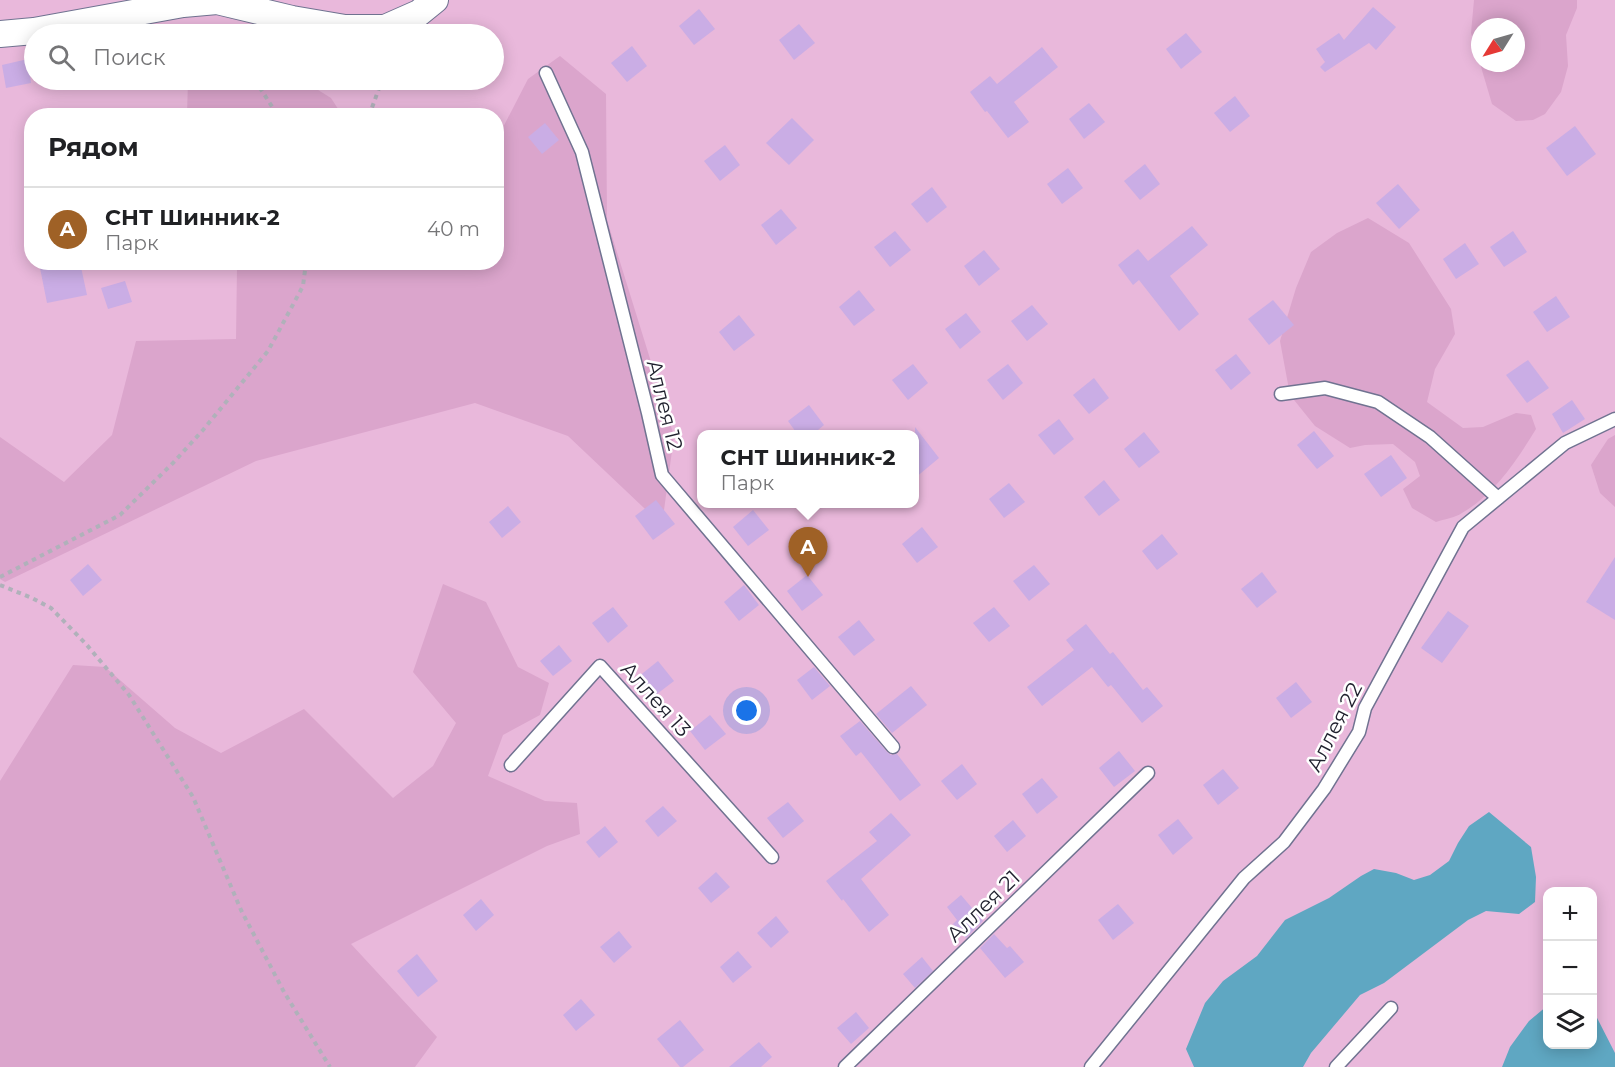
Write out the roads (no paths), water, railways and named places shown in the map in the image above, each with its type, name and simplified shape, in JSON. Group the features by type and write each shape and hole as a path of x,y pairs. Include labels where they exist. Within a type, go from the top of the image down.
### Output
{"street":[{"path":"394,24 419,13 435,0"},
{"path":"73,24 183,4 217,2 324,24"},
{"path":"0,34 24,32"}],"lane":[{"name":"Аллея 12","path":"546,73 582,152 662,475 893,747"},
{"path":"1281,394 1325,388 1378,402 1430,437 1498,498"},
{"name":"Аллея 22","path":"1091,1067 1244,878 1284,842 1324,789 1359,732 1365,708 1463,528 1565,443 1615,419"},
{"name":"Аллея 13","path":"512,765 600,666 772,858"},
{"name":"Аллея 21","path":"845,1067 1148,772"},
{"path":"1336,1067 1391,1008"}],"water":[{"path":"1489,812 1531,847 1536,877 1535,902 1519,914 1486,911 1468,920 1384,983 1360,995 1311,1053 1303,1067 1194,1067 1186,1049 1205,1003 1223,981 1257,956 1285,920 1329,898 1374,869 1396,873 1414,880 1430,875 1449,861 1469,826"},
{"path":"1543,1009 1543,1049 1597,1049 1597,1018 1615,1053 1615,1067 1502,1067 1510,1047 1529,1021"}],"place":[{"name":"СНТ Шинник-2","path":"808,577"}]}
